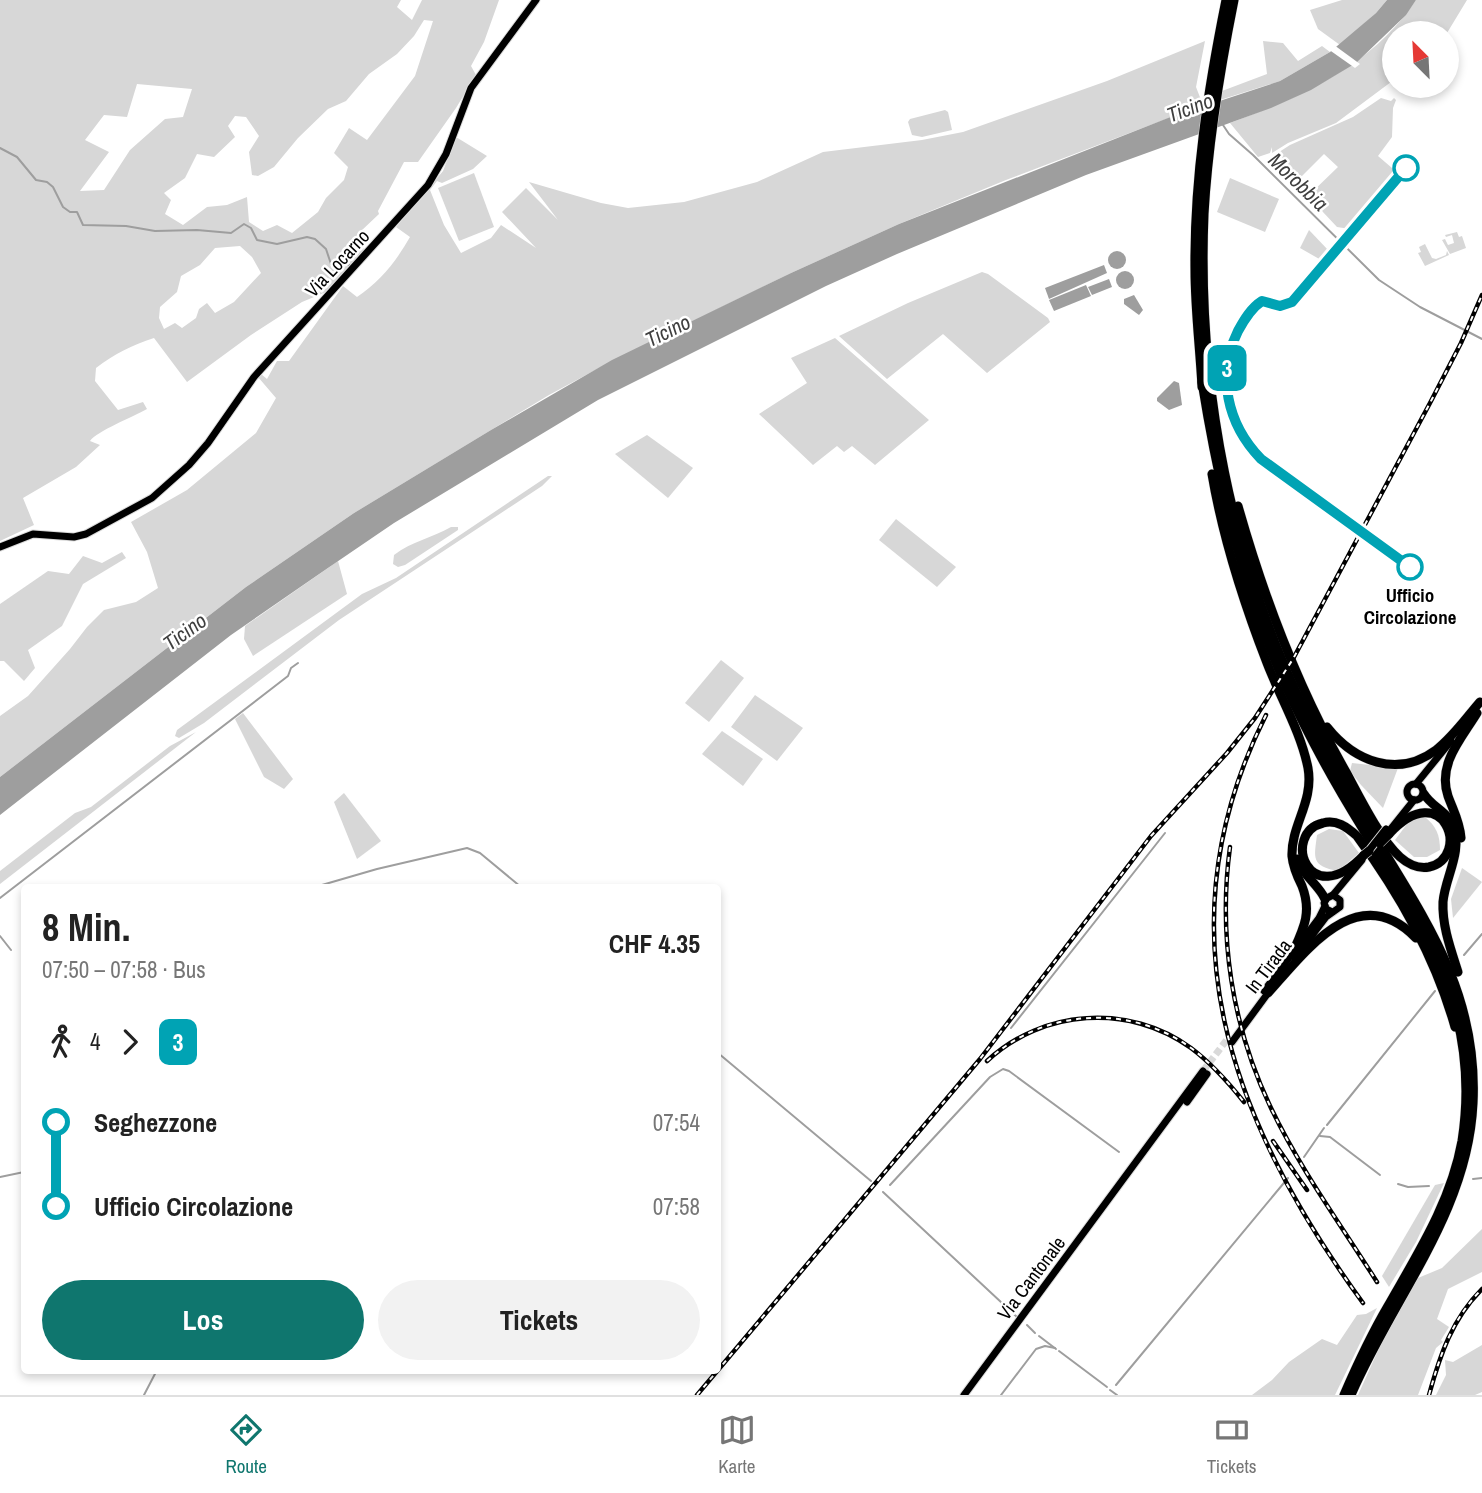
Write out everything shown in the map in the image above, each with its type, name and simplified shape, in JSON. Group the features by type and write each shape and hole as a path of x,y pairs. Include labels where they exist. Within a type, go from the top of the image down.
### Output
{"highway":[{"path":"1226,0 1195,269 1202,382 1212,470 1232,563 1256,635 1307,766 1308,793 1292,848 1293,862 1308,910 1305,926 1293,952"},
{"path":"1224,31 1234,0"},
{"path":"1201,201 1212,405 1227,485 1245,557 1295,689 1329,758 1422,911 1446,958 1462,1003 1473,1107 1470,1136 1454,1196 1433,1240 1377,1338 1350,1395"},
{"path":"1208,357 1224,454 1245,533 1268,601 1307,694 1342,765 1387,841 1399,856 1416,867 1429,867 1441,860 1450,846 1450,836 1440,818 1430,813 1418,813 1408,816 1387,832 1380,843"},
{"path":"1202,382 1227,514 1268,642 1294,703 1326,766 1440,961 1457,1013 1469,1065"},
{"path":"1307,694 1326,727 1345,747 1363,759 1392,765 1411,762 1433,751 1480,705"},
{"path":"1449,876 1458,856 1461,836 1446,788 1445,771 1451,753 1480,705"},
{"path":"1344,1395 1376,1327 1430,1233 1445,1200 1457,1164 1469,1065 1475,1047 1471,1021 1444,917 1444,897 1456,848 1454,831 1445,814 1428,801 1421,789"},
{"path":"1366,856 1343,874 1327,877 1307,866 1302,845 1308,832 1320,823 1334,822 1350,830 1365,848 1433,962 1469,1065"},
{"path":"1296,833 1300,867 1331,900"},
{"path":"1268,993 1323,935 1339,923 1360,916 1382,917 1401,924 1416,937 1433,962"}],"main road":[{"name":"Via Locarno","path":"0,547 33,534 80,537 160,492 195,458 254,377 425,190 443,160 471,88 536,0"},
{"path":"1411,798 1420,799 1421,789 1427,779 1480,705"},
{"path":"1293,952 1331,900 1387,832 1411,798 1409,788 1421,789"},
{"path":"1366,856 1380,843"},
{"path":"1331,900 1332,912"},
{"name":"In Tirada","path":"1293,952 1230,1039 1324,919 1340,907 1331,900"},
{"name":"Via Cantonale","path":"966,1395 1205,1073"}],"shaded area":[{"path":"0,0 401,0 397,7 412,20 422,0 499,0 484,42 471,66 476,75 418,162 404,162 378,211 379,214 360,232 364,251 326,292 302,302 251,335 187,382 154,338 124,350 96,368 95,381 118,410 143,402 147,409 94,437 90,441 100,445 76,467 23,498 34,525 0,541","holes":["424,20 433,21 415,76 367,140 349,128 334,153 348,167 344,180 326,198 318,212 292,233 277,225 263,231 249,222 247,197 227,205 207,207 183,225 165,214 171,200 164,193 185,178 197,154 214,157 235,137 228,126 235,116 246,117 259,136 249,152 252,175 258,176 274,167 298,138 328,109 346,101 369,74 397,54 414,36","137,84 192,89 183,117 165,119 130,150 104,190 80,191 109,152 85,140 104,115 127,117","240,246 252,257 261,273 234,302 215,313 207,303 199,309 196,318 182,328 175,323 164,329 159,318 160,307 177,292 181,276 200,265 215,248"]},
{"path":"1342,0 1387,0 1340,45 1318,29 1310,10"},
{"path":"1387,0 1416,0 1400,21 1382,21 1382,38 1356,63 1311,90 1271,108 1086,175 897,254 826,286 598,400 394,523 231,635 0,815 0,777 246,587 354,513 491,430 612,360 899,224 1168,118 1280,81 1330,52 1376,13"},
{"path":"1416,0 1467,0 1454,21 1400,21"},
{"path":"1382,39 1382,89 1336,123 1288,143 1272,153 1272,147 1270,153 1258,157 1230,123 1308,90 1357,61"},
{"path":"1205,41 1196,87 1203,105 899,224 791,273 549,395 354,513 246,587 0,777 0,716 28,696 104,610 136,602 158,588 147,552 131,522 187,490 256,433 276,398 258,377 261,374 267,379 277,361 289,361 343,286 357,297 387,270 410,237 396,227 443,171 456,137 487,156 473,169 442,183 437,181 430,190 444,225 461,253 491,238 501,225 536,248 502,212 526,188 558,220 529,182 628,208 684,202 757,182 823,152 922,140 963,132 1107,81"},
{"path":"1263,41 1283,43 1298,61 1322,46 1330,52 1280,81 1220,100 1222,91 1267,74"},
{"path":"1381,98 1396,100 1393,108 1392,137 1378,156 1399,174 1350,229 1337,227 1308,196 1338,167 1324,154 1295,183 1273,156 1290,145 1353,117"},
{"path":"945,110 948,112 952,130 922,137 912,135 908,122 910,119"},
{"path":"474,173 494,227 459,241 438,188"},
{"path":"1230,178 1279,199 1265,232 1217,212"},
{"path":"1309,230 1329,251 1321,260 1300,248"},
{"path":"1457,232 1459,237 1462,236 1466,248 1450,254 1442,240 1445,239 1448,245 1454,243 1452,235 1445,235"},
{"path":"1425,244 1432,258 1446,255 1447,251 1449,255 1425,266 1418,253 1421,252 1419,247"},
{"path":"1117,251 1123,254 1126,260 1123,266 1117,269 1111,266 1108,260 1111,254"},
{"path":"1104,265 1107,273 1049,299 1045,288"},
{"path":"1125,271 1131,274 1134,280 1131,286 1125,289 1119,286 1116,280 1119,274"},
{"path":"982,272 1050,322 987,373 943,334 887,379 839,336 908,303"},
{"path":"1109,279 1112,287 1092,295 1088,287"},
{"path":"1086,285 1091,296 1054,311 1049,300"},
{"path":"1134,295 1143,310 1139,315 1124,304 1124,299"},
{"path":"835,338 929,420 875,465 852,446 844,452 837,446 813,465 759,414 807,383 791,358"},
{"path":"1174,381 1179,383 1182,405 1169,410 1157,401 1157,398"},
{"path":"647,435 693,468 668,498 615,454"},
{"path":"548,476 552,476 542,486 339,620 204,723 179,738 175,736 177,730 362,594 396,578"},
{"path":"896,519 956,567 937,587 879,540"},
{"path":"451,527 458,527 458,530 405,565 398,567 393,564 394,555 401,550"},
{"path":"122,552 126,558 83,584 62,626 28,650 35,668 24,681 4,661 0,661 0,604 48,571 69,574 83,556 102,563"},
{"path":"338,561 347,594 253,656 244,639 245,626"},
{"path":"721,660 744,678 709,722 685,703"},
{"path":"755,695 803,728 777,761 731,727"},
{"path":"243,713 293,779 284,789 264,777 235,719"},
{"path":"722,731 763,759 743,786 702,754"},
{"path":"196,732 0,884 0,871 75,813 91,807 170,746"},
{"path":"1352,763 1398,768 1383,808 1350,771"},
{"path":"344,793 381,841 357,859 334,802"},
{"path":"1425,817 1437,831 1440,850 1427,857 1414,857 1395,840 1410,820"},
{"path":"1329,829 1343,831 1359,853 1338,871 1323,866 1316,860 1317,835"},
{"path":"1462,868 1482,882 1453,918 1451,899"},
{"path":"1444,1183 1416,1242 1389,1287 1382,1276 1435,1185"},
{"path":"1482,1229 1482,1272 1448,1289 1437,1319 1449,1327 1441,1340 1443,1342 1436,1348 1418,1395 1358,1395 1389,1326 1418,1278 1442,1268"},
{"path":"1377,1308 1335,1395 1252,1395 1272,1380 1289,1362 1322,1339 1337,1345 1357,1315"},
{"path":"1482,1345 1482,1392 1475,1395 1436,1395 1446,1375 1445,1360 1453,1362"}],"pier":[{"path":"1334,45 1360,64 1355,68 1328,49"}],"waterway":[{"name":"Morobbia","path":"1223,125 1229,134 1379,280 1420,307 1482,339"},
{"path":"0,148 17,157 36,180 47,182 53,187 63,207 70,212 77,212 83,225 126,226 155,231 197,230 231,233 244,224 251,228 257,240 277,244 307,237 315,239 326,249 331,264 350,265"},
{"path":"0,898 288,676 291,668 298,663"},
{"path":"1011,1028 1165,833"},
{"path":"325,884 467,848 480,853 517,884"},
{"path":"1464,955 1482,934"},
{"path":"0,936 11,950"},
{"path":"1327,1125 1435,991"},
{"path":"721,1056 871,1181"},
{"path":"890,1185 990,1077 1003,1069 1119,1152"},
{"path":"1304,1157 1324,1128"},
{"path":"1320,1136 1330,1137 1380,1175"},
{"path":"0,1177 21,1173"},
{"path":"1116,1385 1288,1178"},
{"path":"1473,1179 1482,1178"},
{"path":"1398,1184 1408,1187 1429,1186"},
{"path":"883,1192 1017,1317"},
{"path":"1027,1325 1035,1333"},
{"path":"1039,1336 1056,1349"},
{"path":"1001,1395 1036,1349 1045,1346 1055,1348"},
{"path":"1059,1351 1107,1387"},
{"path":"144,1395 155,1374"},
{"path":"1110,1390 1117,1395"}],"tunnel":[{"path":"1203,1071 1229,1037"}],"railway":[{"path":"721,1367 980,1059 1151,836 1227,753 1255,718 1293,659 1430,403 1482,295"},
{"path":"1266,715 1234,794 1217,872 1214,947 1224,1021 1246,1094 1277,1165 1317,1235 1363,1303"},
{"path":"1230,847 1227,947 1231,980 1246,1046 1282,1131 1377,1282"},
{"path":"987,1061 1009,1044 1060,1022 1087,1018 1114,1019 1141,1024 1167,1034 1191,1048 1219,1073 1244,1102"},
{"path":"1273,1141 1307,1190"},
{"path":"1429,1395 1448,1338 1482,1289"},
{"path":"697,1395 715,1374"}],"bus line":[{"name":"3","path":"1406,168 1292,302 1280,306 1262,301 1250,312 1232,345 1226,385 1235,423 1261,459 1410,567"}],"place":[{"name":"Ufficio Circolazione","path":"1410,567"}],"water label":[{"name":"Ticino","path":"1190,108"},
{"name":"Ticino","path":"668,331"},
{"name":"Ticino","path":"185,632"}]}
